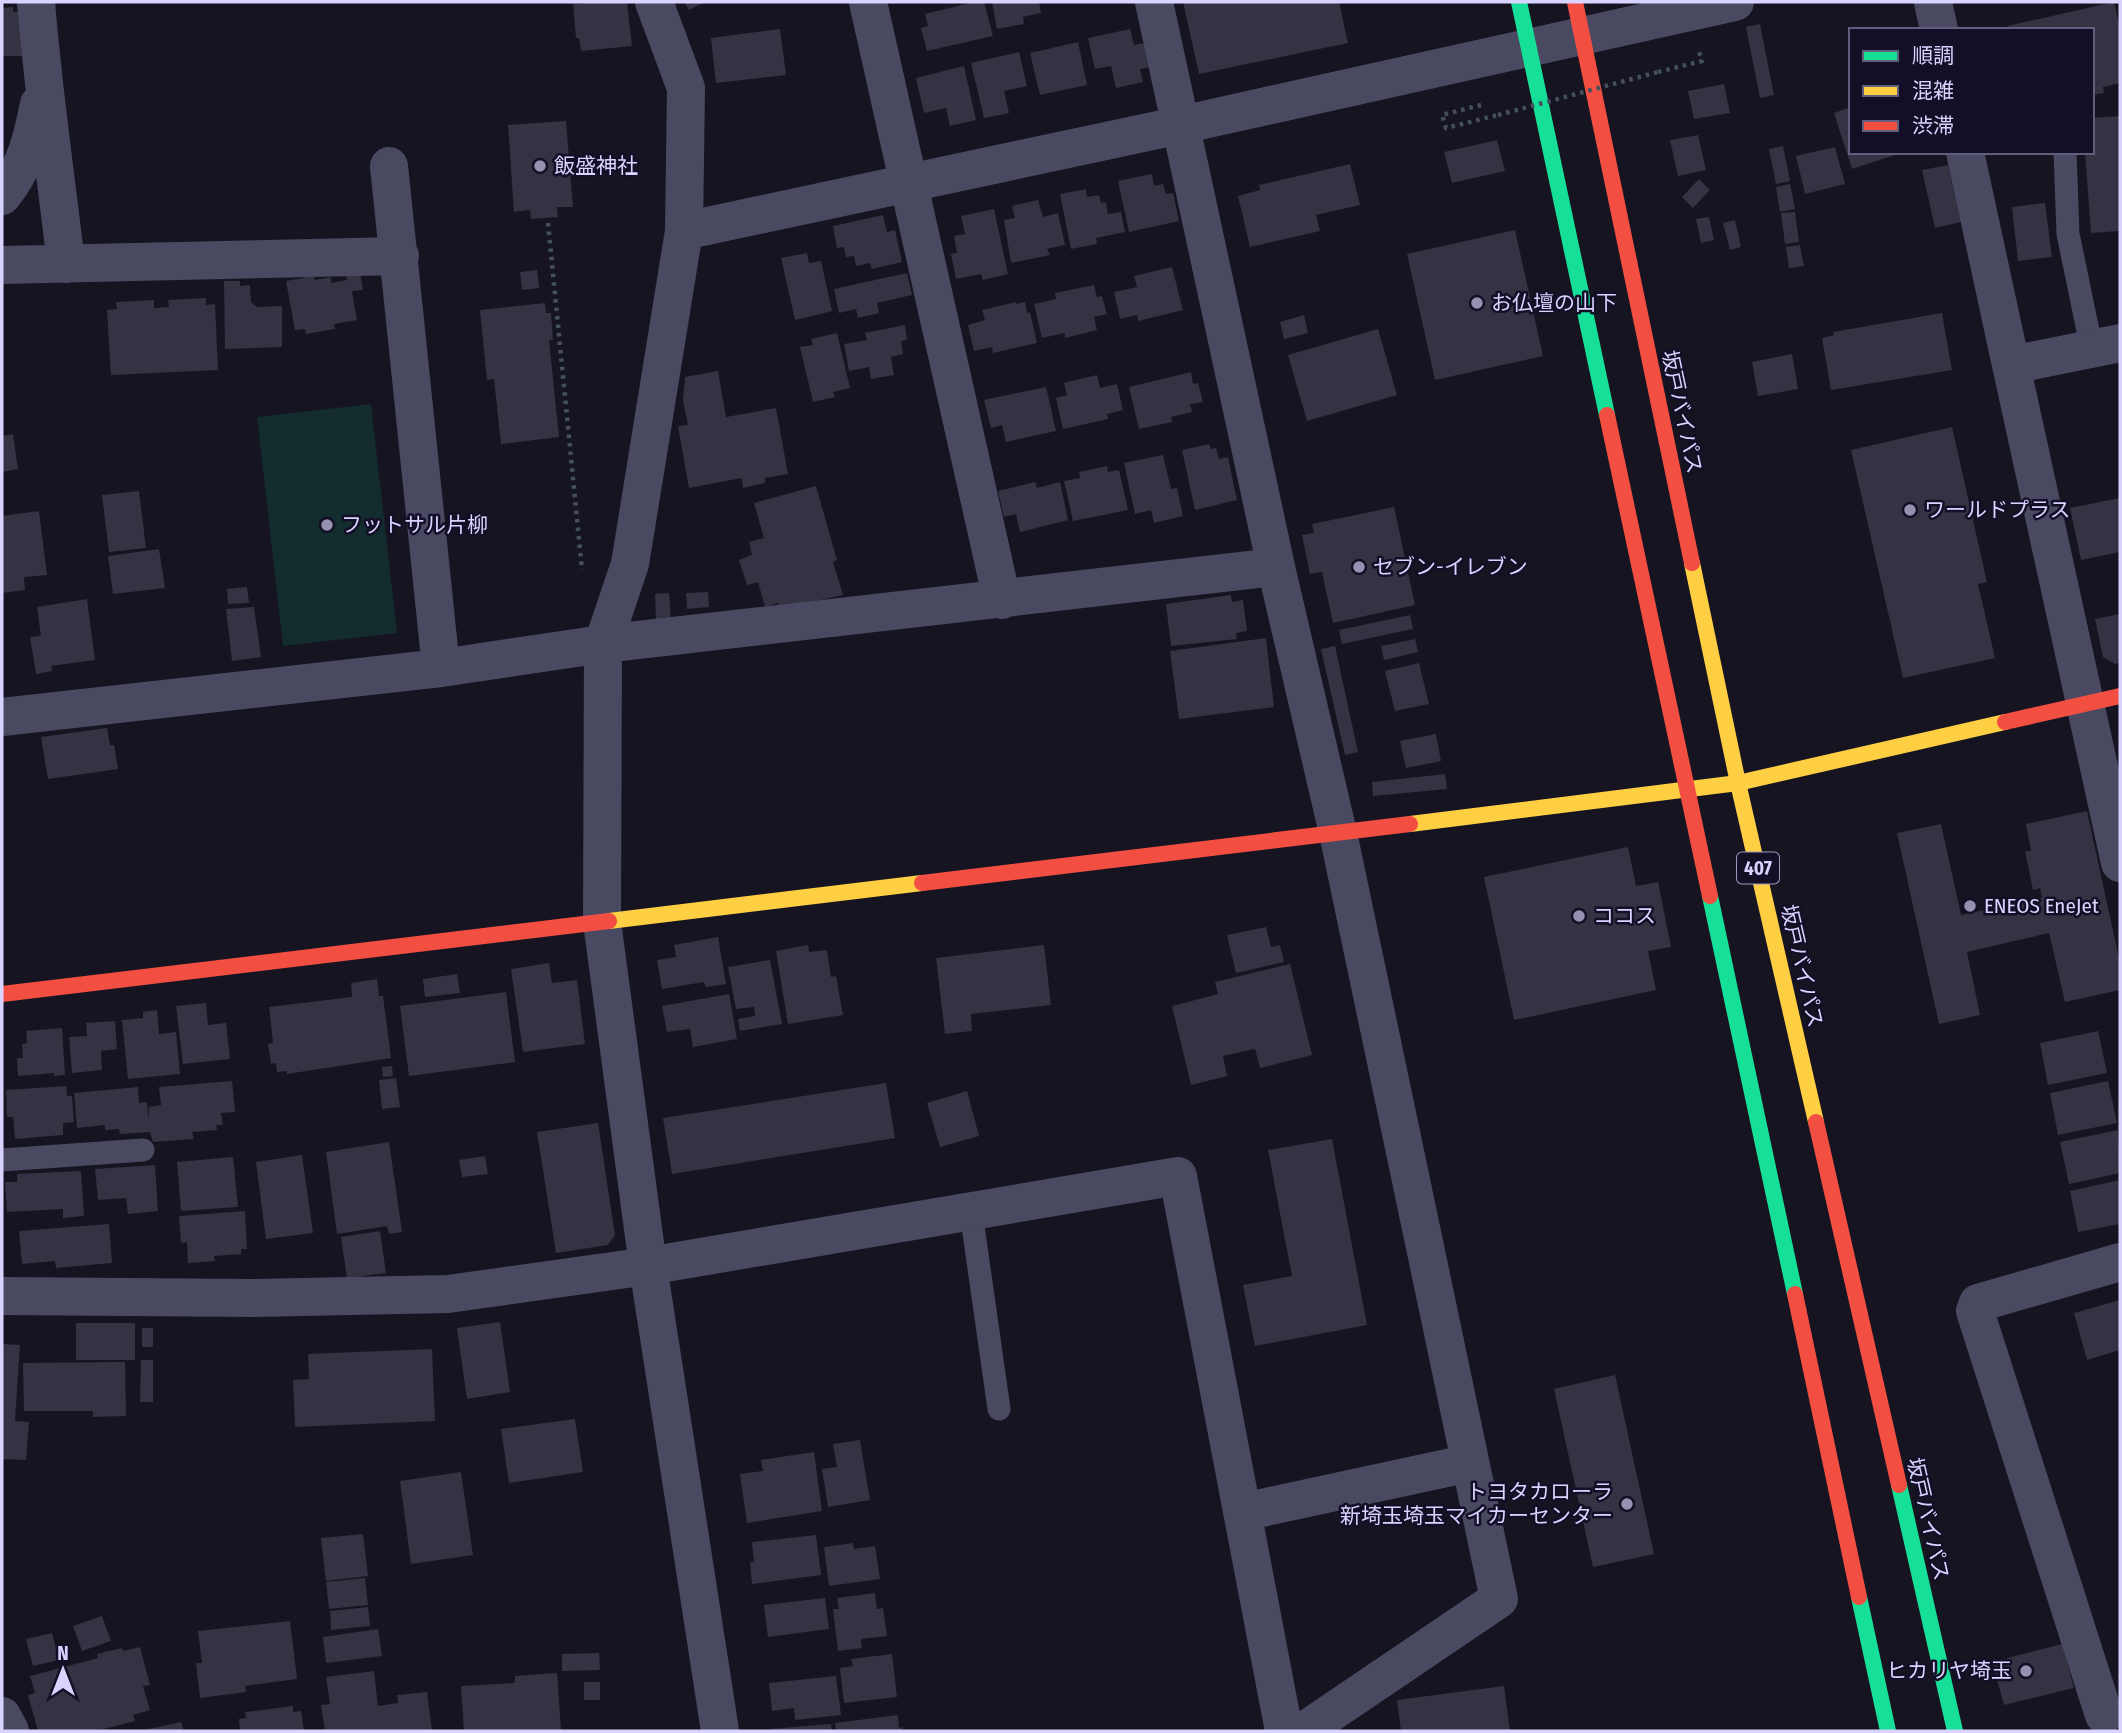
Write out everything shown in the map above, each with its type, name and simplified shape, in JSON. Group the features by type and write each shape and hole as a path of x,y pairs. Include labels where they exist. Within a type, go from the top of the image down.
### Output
{"main road":[{"name":"407","path":"1519,2 1888,1731"},
{"name":"坂戸バイパス","path":"1579,18 1738,783 1955,1731"},
{"path":"2,994 1687,791 1738,783 2103,700"}],"street":[{"path":"36,2 43,85 66,264"},
{"path":"654,2 686,88 684,232 630,564 603,643 602,922 648,1266 720,1731"},
{"path":"868,2 1002,600"},
{"path":"1154,2 1276,567 1338,833 1499,1599 1304,1731"},
{"path":"684,232 1181,125 1528,46 1579,18 1735,2"},
{"path":"1933,2 1939,28"},
{"path":"2,196 18,177 33,137 43,85"},
{"path":"1965,154 2011,365 2103,700 2120,863"},
{"path":"388,166 400,256 441,668"},
{"path":"2,265 400,256"},
{"path":"2011,365 2106,346"},
{"path":"2,717 441,668 603,643 1276,567"},
{"path":"2,1296 253,1298 448,1294 648,1266 1178,1176 1284,1731"},
{"path":"2104,1715 1975,1311 1978,1303 2120,1262"},
{"path":"1243,1512 1470,1464"},
{"path":"2,1716 10,1731"}],"lane":[{"path":"2065,154 2068,234 2106,346"},
{"path":"2,1160 143,1150"},
{"path":"971,1212 999,1409"}],"path":[{"path":"1481,106 1442,115 1446,128 1702,61 1699,51 1687,53"},
{"path":"548,223 583,580"}],"green space":[{"name":"フットサル片柳","path":"371,404 397,633 283,646 257,417"}],"building":[{"path":"627,2 632,46 581,51 579,38 576,38 573,4"},
{"path":"684,2 705,2 689,10"},
{"path":"984,2 993,36 927,51 921,28 928,26 925,14"},
{"path":"992,2 1039,2 1041,13 1023,17 1024,24 997,29"},
{"path":"1183,2 1339,2 1348,43 1199,74"},
{"path":"2114,2 2120,28 2120,83 2103,87 2104,93 2094,95 2094,28 2007,26"},
{"path":"13,7 13,12 18,12 18,21 27,21 28,56 2,56 2,8"},
{"path":"1760,24 1774,95 1760,98 1746,27"},
{"path":"780,29 786,75 716,83 711,38"},
{"path":"1130,29 1134,45 1145,43 1150,67 1140,69 1143,82 1116,88 1111,66 1095,69 1088,38"},
{"path":"1078,42 1087,85 1040,95 1030,53"},
{"path":"1019,52 1027,86 1004,91 1009,113 984,118 971,63"},
{"path":"964,66 976,120 950,126 946,108 924,113 916,78"},
{"path":"1724,84 1730,113 1694,119 1688,91"},
{"path":"1849,108 1849,154 1898,154 1852,169 1834,113"},
{"path":"2120,116 2120,231 2091,233 2085,154 2094,154 2094,118"},
{"name":"飯盛神社","path":"566,121 573,207 557,207 558,217 531,219 530,210 514,212 508,125"},
{"path":"1698,135 1706,170 1678,176 1670,140"},
{"path":"1497,140 1505,171 1452,183 1444,152"},
{"path":"1783,146 1790,181 1776,184 1769,149"},
{"path":"1835,147 1845,184 1805,194 1796,156"},
{"path":"1350,164 1360,205 1316,215 1320,231 1250,247 1238,196 1260,190 1259,185"},
{"path":"1948,165 1961,222 1935,228 1922,170"},
{"path":"1152,174 1154,186 1163,184 1166,194 1173,193 1179,221 1129,232 1118,181"},
{"path":"1699,179 1710,190 1693,208 1682,197"},
{"path":"1790,184 1795,209 1780,212 1776,187"},
{"path":"1086,189 1087,197 1099,195 1101,203 1106,202 1108,214 1121,212 1125,232 1096,238 1097,244 1071,249 1060,194"},
{"path":"1038,200 1043,217 1058,213 1065,245 1047,249 1050,255 1011,263 1004,220 1015,218 1012,206"},
{"path":"2045,203 2052,257 2018,261 2012,207"},
{"path":"994,209 1008,274 983,280 981,274 956,279 951,254 957,253 954,236 965,234 961,216"},
{"path":"1795,212 1799,242 1785,244 1781,213"},
{"path":"883,215 887,232 895,230 902,262 872,269 870,263 856,266 854,256 846,257 844,247 837,248 833,226"},
{"path":"1709,217 1714,240 1701,243 1696,219"},
{"path":"1735,220 1741,247 1730,250 1723,223"},
{"path":"1515,230 1543,356 1435,380 1407,254"},
{"path":"1800,245 1804,266 1789,268 1786,247"},
{"path":"807,253 809,263 821,261 832,311 795,320 781,258"},
{"path":"1172,267 1183,310 1138,321 1137,315 1120,319 1114,292 1137,287 1134,276"},
{"path":"537,270 539,288 522,290 520,272"},
{"path":"360,273 363,290 352,291 357,320 334,324 335,329 306,334 305,329 295,330 286,281 314,276 315,280 331,277 331,283 347,280 346,275"},
{"path":"907,273 912,295 877,303 879,313 858,318 856,309 839,313 834,289"},
{"path":"224,281 240,281 240,286 250,285 251,302 257,307 282,306 282,347 225,349"},
{"path":"1094,285 1097,297 1102,296 1107,314 1094,317 1097,330 1065,338 1065,333 1042,338 1034,304 1056,299 1055,293"},
{"path":"206,298 206,305 215,304 218,370 111,375 107,310 117,309 116,302 154,300 154,308 169,307 168,300"},
{"path":"1025,302 1037,343 993,353 992,347 974,351 968,325 985,320 982,310"},
{"path":"545,303 546,313 551,313 553,340 549,340 559,437 501,444 494,379 487,380 480,310"},
{"path":"1942,313 1952,370 1831,390 1822,338 1834,335 1833,332"},
{"path":"1304,315 1308,333 1284,339 1280,322"},
{"path":"905,325 907,340 901,341 903,354 891,357 894,375 871,379 869,367 849,371 844,344 867,340 865,333"},
{"path":"1378,329 1397,395 1307,421 1288,355"},
{"path":"837,333 850,388 833,392 835,397 813,402 800,347 813,345 811,339"},
{"path":"1792,354 1798,389 1758,396 1752,362"},
{"path":"718,371 726,417 776,408 788,474 765,478 765,483 743,488 742,478 689,488 678,426 688,425 683,400 685,377"},
{"path":"1191,372 1193,384 1198,383 1203,402 1190,404 1192,412 1171,417 1172,422 1139,429 1129,387"},
{"path":"1097,375 1100,388 1117,384 1123,410 1107,414 1108,419 1063,429 1056,398 1067,395 1064,383"},
{"path":"1046,387 1056,431 1006,442 1002,425 991,428 984,400"},
{"path":"1952,427 1987,582 1978,584 1995,658 1903,678 1851,450"},
{"path":"13,434 18,469 2,472 2,436"},
{"path":"1209,444 1211,449 1216,448 1219,459 1228,457 1237,500 1195,510 1182,450"},
{"path":"1163,455 1171,489 1177,488 1183,516 1154,523 1151,510 1135,514 1124,463"},
{"path":"1107,466 1108,472 1119,470 1128,510 1073,521 1064,481 1080,478 1079,472"},
{"path":"1035,482 1037,488 1060,482 1068,520 1020,532 1016,514 1004,517 998,491"},
{"path":"816,486 837,560 833,562 843,595 779,609 778,603 765,607 758,582 747,585 739,560 752,555 749,542 764,538 754,503"},
{"path":"139,491 146,548 109,552 102,495"},
{"path":"2120,498 2120,552 2081,560 2070,508"},
{"path":"1394,507 1415,605 1333,623 1322,572 1310,574 1302,535 1314,533 1312,524"},
{"path":"39,511 47,575 24,577 25,590 2,593 2,516"},
{"path":"159,549 165,588 113,594 108,556"},
{"path":"247,587 249,603 228,604 227,589"},
{"path":"708,592 709,607 687,609 686,593"},
{"path":"669,593 671,621 656,621 655,594"},
{"path":"1231,595 1232,602 1243,600 1247,631 1236,633 1237,639 1171,646 1166,604"},
{"path":"87,599 95,660 51,666 52,671 36,674 30,637 41,636 37,607"},
{"path":"254,607 261,657 232,661 226,609"},
{"path":"2120,614 2120,663 2115,664 2103,657 2095,619"},
{"path":"1410,615 1413,629 1342,644 1339,630"},
{"path":"1266,638 1274,707 1179,719 1170,651"},
{"path":"1415,639 1418,652 1384,660 1381,646"},
{"path":"1335,646 1358,752 1345,755 1321,649"},
{"path":"1419,663 1429,704 1395,711 1385,671"},
{"path":"107,728 110,745 114,745 118,769 48,779 41,737"},
{"path":"1436,734 1441,761 1406,768 1400,741"},
{"path":"1445,774 1447,789 1373,796 1372,782"},
{"path":"2087,811 2120,963 2120,990 2065,1002 2049,933 1967,952 1980,1015 1939,1024 1897,833 1941,824 1961,915 2042,898 2040,888 2033,890 2025,851 2031,851 2026,824"},
{"name":"ココス","path":"1628,847 1636,886 1658,882 1671,947 1648,951 1656,990 1514,1020 1484,877"},
{"path":"1266,927 1271,947 1280,945 1284,962 1236,973 1227,935"},
{"path":"718,937 726,984 706,987 704,982 662,989 657,960 676,957 674,945"},
{"path":"808,945 809,952 827,950 831,977 836,976 843,1015 788,1024 776,951"},
{"path":"1044,945 1051,1005 971,1014 972,1031 945,1034 936,958"},
{"path":"770,960 782,1024 740,1031 738,1019 755,1016 754,1007 736,1009 728,967"},
{"path":"549,963 552,983 577,980 585,1044 523,1052 511,969"},
{"path":"1290,964 1312,1055 1260,1068 1255,1049 1223,1056 1227,1076 1191,1085 1172,1006 1218,994 1215,982"},
{"path":"457,974 460,993 425,997 423,979"},
{"path":"377,979 379,996 383,996 391,1058 287,1074 287,1071 277,1072 276,1063 271,1064 268,1044 273,1043 269,1007 352,997 351,983"},
{"path":"506,992 515,1062 409,1076 400,1006"},
{"path":"729,994 737,1039 693,1047 690,1029 667,1032 662,1006"},
{"path":"206,1003 208,1025 226,1023 230,1059 183,1064 176,1006"},
{"path":"157,1010 159,1034 176,1032 180,1074 128,1079 122,1020 143,1018 143,1012"},
{"path":"115,1021 117,1049 101,1051 102,1070 72,1073 69,1037 87,1036 86,1023"},
{"path":"62,1028 65,1075 54,1076 54,1073 18,1076 17,1058 23,1058 22,1044 27,1043 26,1031"},
{"path":"2098,1031 2107,1073 2048,1085 2040,1043"},
{"path":"392,1066 393,1076 383,1077 382,1067"},
{"path":"396,1078 400,1107 382,1109 379,1080"},
{"path":"232,1081 235,1112 221,1113 223,1125 216,1125 217,1130 192,1132 194,1139 153,1142 150,1132 120,1134 119,1129 105,1130 105,1125 77,1128 74,1093 138,1087 139,1103 147,1102 149,1120 149,1107 161,1105 159,1087"},
{"path":"2108,1081 2117,1123 2058,1135 2050,1093"},
{"path":"886,1083 895,1138 672,1174 663,1118"},
{"path":"66,1086 67,1096 72,1096 74,1122 63,1123 63,1135 15,1139 13,1117 7,1117 6,1090"},
{"path":"967,1091 979,1136 940,1147 927,1103"},
{"path":"598,1123 615,1235 608,1245 556,1253 537,1132"},
{"path":"2118,1130 2120,1173 2069,1184 2060,1142"},
{"path":"1332,1139 1367,1325 1255,1346 1243,1285 1292,1276 1268,1150"},
{"path":"389,1142 402,1232 389,1234 387,1226 337,1234 326,1152"},
{"path":"302,1155 313,1233 266,1239 256,1162"},
{"path":"485,1156 488,1174 462,1177 459,1160"},
{"path":"233,1157 238,1207 181,1211 177,1162"},
{"path":"155,1165 158,1211 128,1214 126,1198 98,1200 95,1169"},
{"path":"81,1171 84,1216 63,1218 63,1209 7,1212 5,1182 17,1182 17,1174"},
{"path":"2120,1180 2120,1224 2078,1232 2070,1191"},
{"path":"245,1211 247,1249 241,1249 241,1254 214,1256 215,1261 188,1263 187,1242 181,1243 179,1216"},
{"path":"109,1224 112,1263 56,1268 55,1261 22,1264 19,1231"},
{"path":"380,1231 386,1273 347,1278 341,1237"},
{"path":"2120,1300 2120,1350 2087,1360 2074,1313"},
{"path":"500,1322 510,1392 467,1399 457,1328"},
{"path":"76,1323 135,1323 135,1360 76,1360"},
{"path":"142,1328 153,1328 153,1347 142,1347"},
{"path":"2,1344 20,1345 15,1421 29,1422 26,1460 2,1459"},
{"path":"432,1349 435,1421 295,1427 293,1380 309,1379 308,1354"},
{"path":"141,1360 153,1360 153,1402 140,1402"},
{"path":"125,1362 126,1416 93,1417 93,1411 24,1411 23,1363"},
{"path":"1615,1375 1654,1554 1593,1567 1554,1389"},
{"path":"575,1419 583,1472 509,1483 501,1429"},
{"path":"860,1440 870,1500 828,1507 822,1469 837,1467 833,1444"},
{"path":"814,1452 822,1511 747,1523 740,1474 763,1471 761,1460"},
{"path":"461,1472 473,1555 411,1564 400,1481"},
{"path":"363,1534 368,1576 326,1581 321,1538"},
{"path":"816,1535 821,1575 752,1584 752,1542"},
{"path":"853,1543 854,1549 875,1546 880,1579 829,1586 824,1547"},
{"path":"365,1578 368,1605 329,1609 326,1582"},
{"path":"875,1593 877,1609 883,1608 887,1636 861,1639 862,1648 838,1651 833,1609 839,1609 837,1598"},
{"path":"825,1598 829,1629 768,1637 764,1605"},
{"path":"368,1607 370,1626 331,1630 330,1611"},
{"path":"102,1616 111,1641 82,1651 73,1626"},
{"path":"290,1621 297,1679 245,1686 246,1692 200,1698 196,1663 202,1663 198,1631"},
{"path":"378,1629 382,1656 326,1663 323,1637"},
{"path":"52,1633 59,1660 33,1666 26,1639"},
{"path":"2062,1644 2074,1688 2004,1705 1992,1662"},
{"path":"140,1647 150,1685 143,1686 150,1710 133,1715 135,1721 96,1731 38,1731 28,1695 35,1693 30,1676 98,1658 97,1654"},
{"path":"599,1653 600,1670 562,1671 562,1654"},
{"path":"892,1654 897,1697 844,1703 840,1668 853,1666 851,1659"},
{"path":"374,1671 378,1706 398,1703 397,1695 427,1692 432,1731 325,1731 321,1705 330,1704 326,1677"},
{"path":"557,1673 561,1731 464,1731 461,1686 515,1683 515,1676"},
{"path":"836,1676 841,1715 795,1720 794,1708 772,1711 769,1683"},
{"path":"584,1682 600,1682 600,1700 584,1700"},
{"path":"1504,1686 1510,1731 1401,1731 1397,1700"},
{"path":"293,1706 293,1712 301,1711 304,1731 240,1731 239,1719 246,1718 245,1712"},
{"path":"898,1715 899,1728 903,1727 903,1731 836,1731 835,1723"},
{"path":"181,1722 184,1731 144,1731 144,1730"},
{"path":"831,1724 832,1731 769,1731 769,1729"}],"traffic: fast":[{"path":"1519,2 1607,415"},
{"path":"1710,896 1795,1294"},
{"path":"1899,1485 1955,1731"},
{"path":"1859,1597 1888,1731"}],"traffic: slow":[{"path":"1692,563 1738,783 1816,1122"},
{"path":"1410,824 1738,783 2005,722"},
{"path":"609,921 922,883"}],"traffic: jam":[{"path":"1575,2 1692,563"},
{"path":"1607,415 1710,896"},
{"path":"2005,722 2120,696"},
{"path":"922,883 1410,824"},
{"path":"2,994 609,921"},
{"path":"1816,1122 1899,1485"},
{"path":"1795,1294 1859,1597"}],"place":[{"name":"飯盛神社","path":"540,166"},
{"name":"お仏壇の山下","path":"1477,303"},
{"name":"ワールドプラス","path":"1910,510"},
{"name":"フットサル片柳","path":"327,525"},
{"name":"セブン-イレブン","path":"1359,567"},
{"name":"ENEOS EneJet","path":"1970,906"},
{"name":"ココス","path":"1579,916"},
{"name":"トヨタカローラ 新埼玉埼玉マイカーセンター","path":"1627,1504"},
{"name":"ヒカリヤ埼玉","path":"2026,1671"}]}
